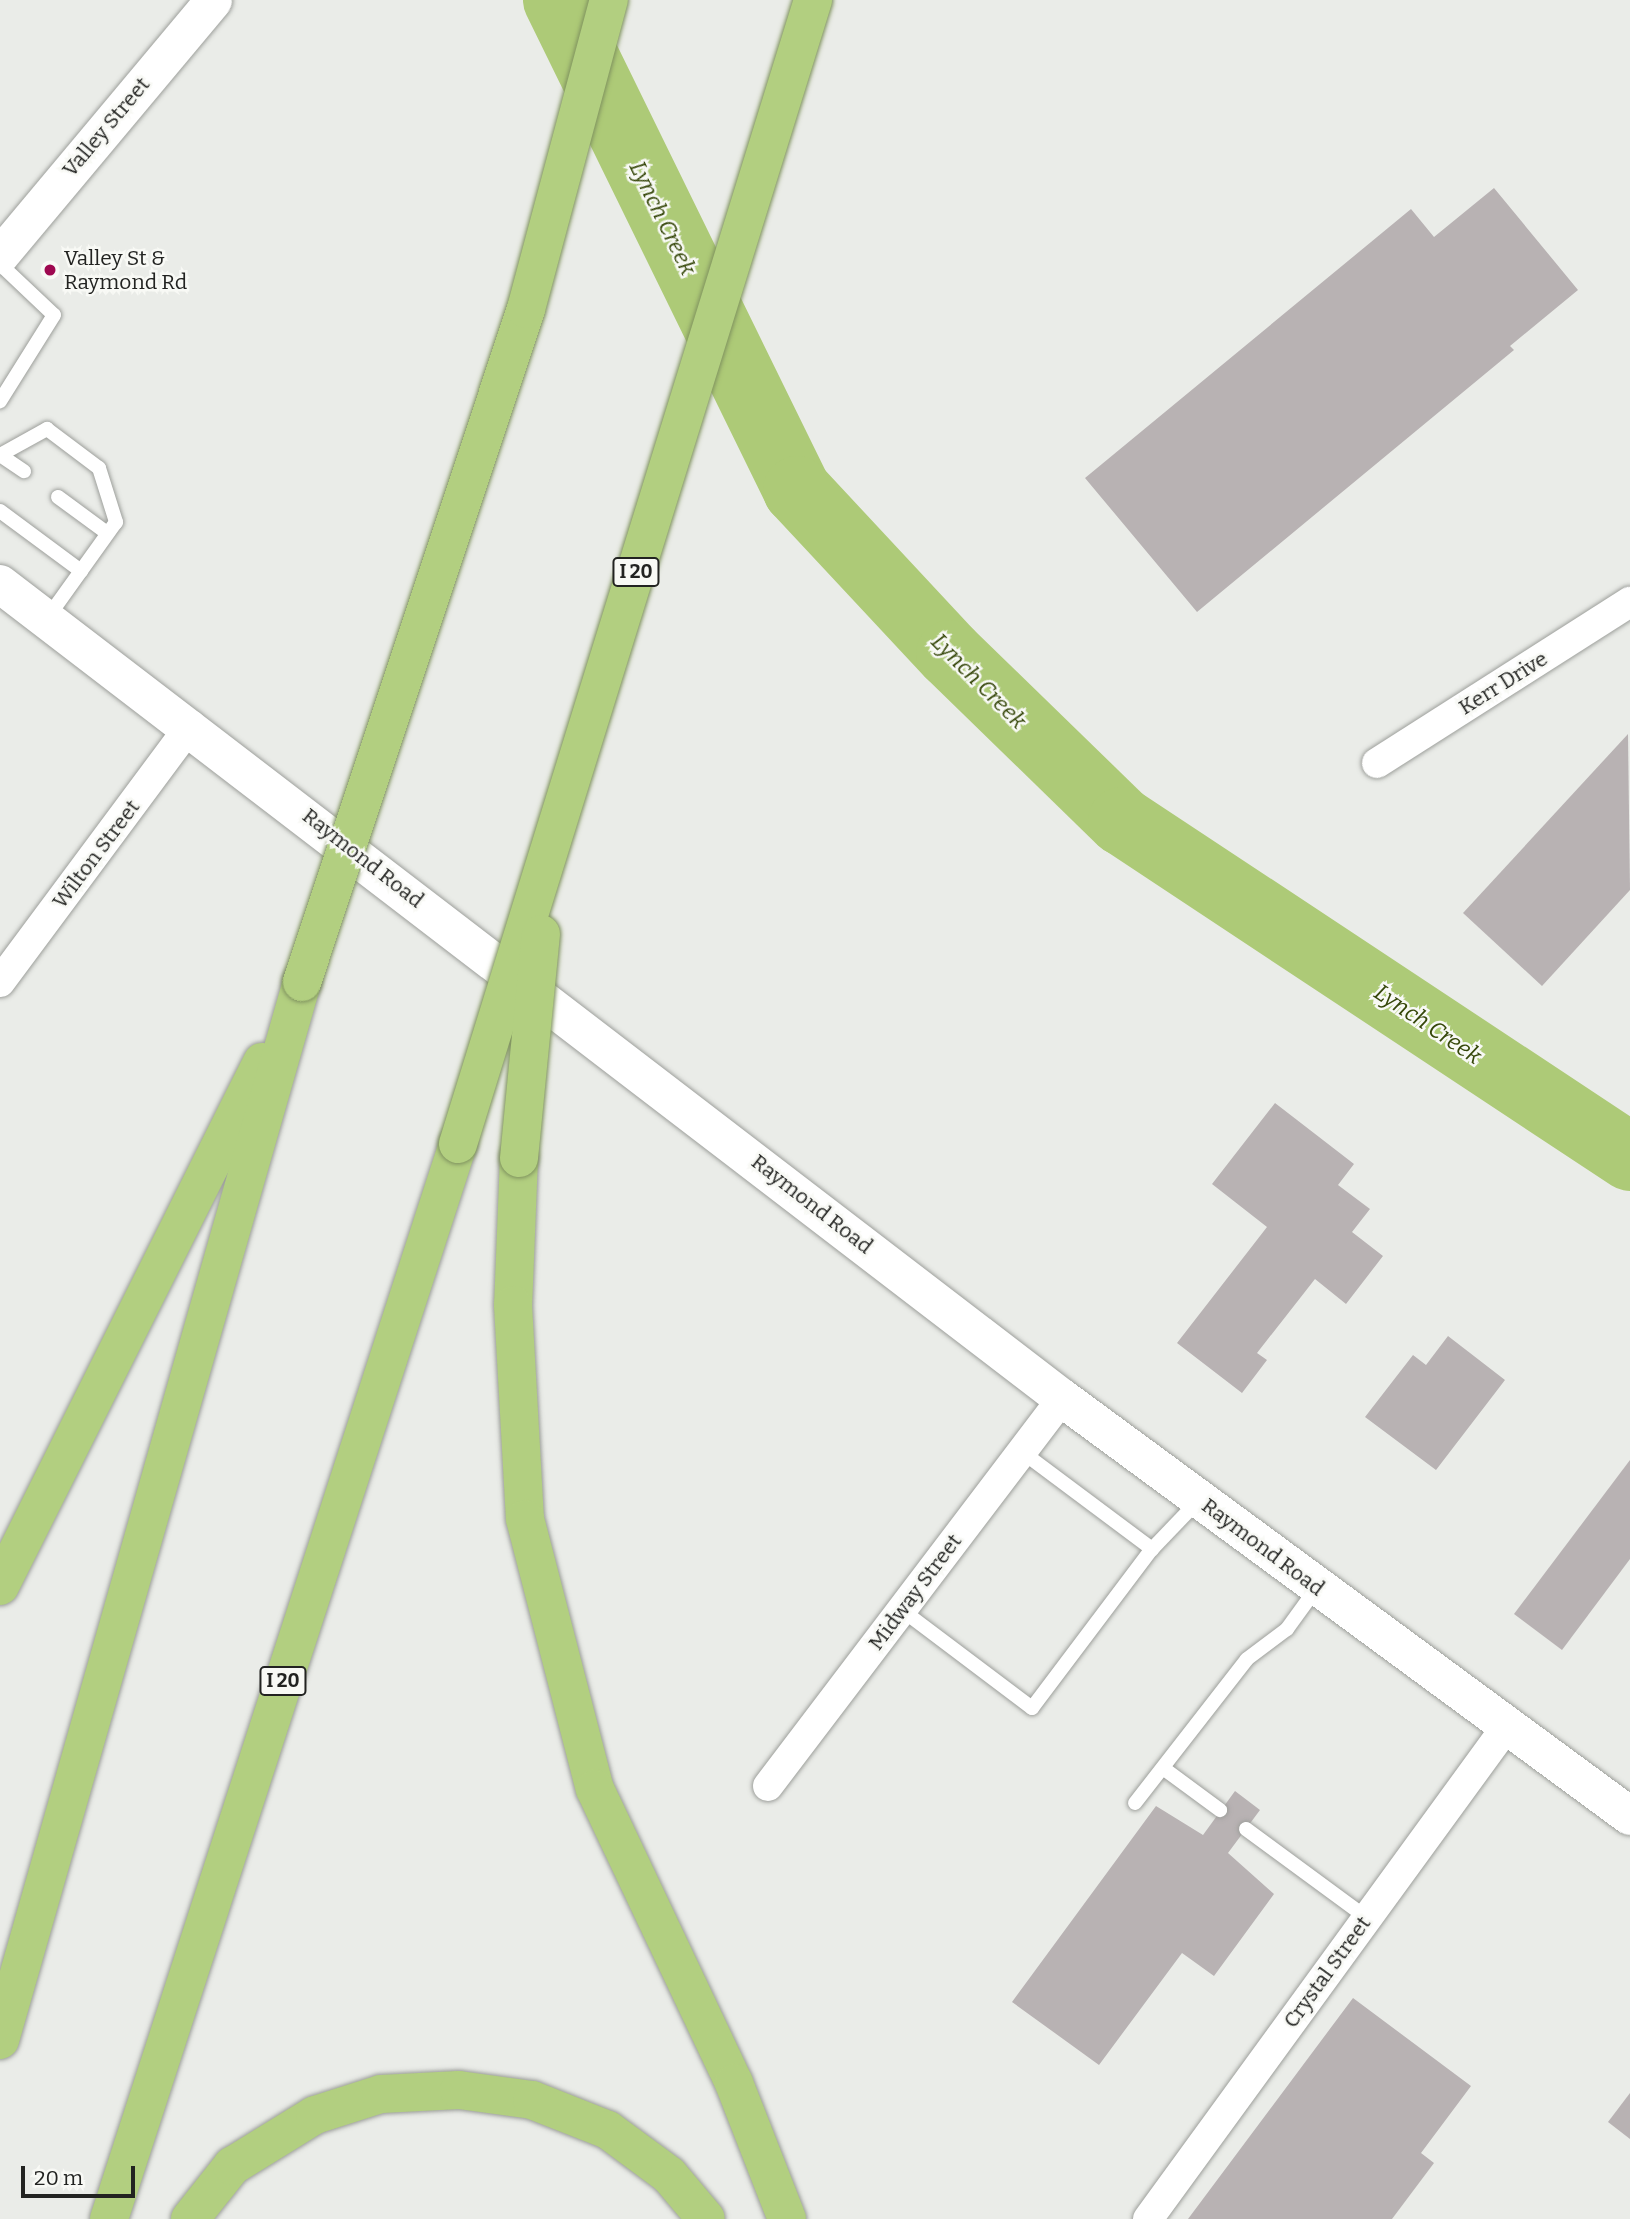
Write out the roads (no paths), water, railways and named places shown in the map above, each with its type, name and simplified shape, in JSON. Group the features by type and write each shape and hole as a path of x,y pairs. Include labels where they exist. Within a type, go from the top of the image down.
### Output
{"highway":[{"path":"0,2040 302,982 526,309 609,0"},
{"name":"I 20","path":"109,2219 458,1144 813,0"},
{"path":"549,854 519,1158 513,1305 525,1519 595,1788 734,2083 787,2219"},
{"path":"0,1586 302,982"},
{"path":"0,1529 68,1448"},
{"path":"190,2219 232,2166 315,2115 381,2094 459,2090 532,2100 608,2130 669,2175 706,2219"}],"main road":[{"name":"Raymond Road","path":"0,584 191,725 1062,1398 1317,1588 1629,1813"}],"street":[{"name":"Valley Street","path":"0,255 213,0"},
{"name":"Kerr Drive","path":"1377,763 1630,602"},
{"name":"Wilton Street","path":"0,982 191,725"},
{"name":"Midway Street","path":"768,1786 1062,1398"},
{"name":"Crystal Street","path":"1148,2219 1507,1726"}],"lane":[{"path":"0,264 54,315 0,400"},
{"path":"24,471 0,455 47,429 99,468 116,522 47,618"},
{"path":"58,497 107,533"},
{"path":"0,511 81,571"},
{"path":"1021,1451 1152,1549"},
{"path":"902,1610 1032,1708 1152,1549 1200,1499"},
{"path":"1135,1803 1247,1659 1287,1629 1317,1588"},
{"path":"1163,1768 1220,1810"},
{"path":"1246,1829 1367,1917"}],"waterway":[{"name":"Lynch Creek","path":"557,0 797,490 950,654 1122,821 1630,1157"}],"place":[{"name":"Valley St & Raymond Rd","path":"50,270"}]}
